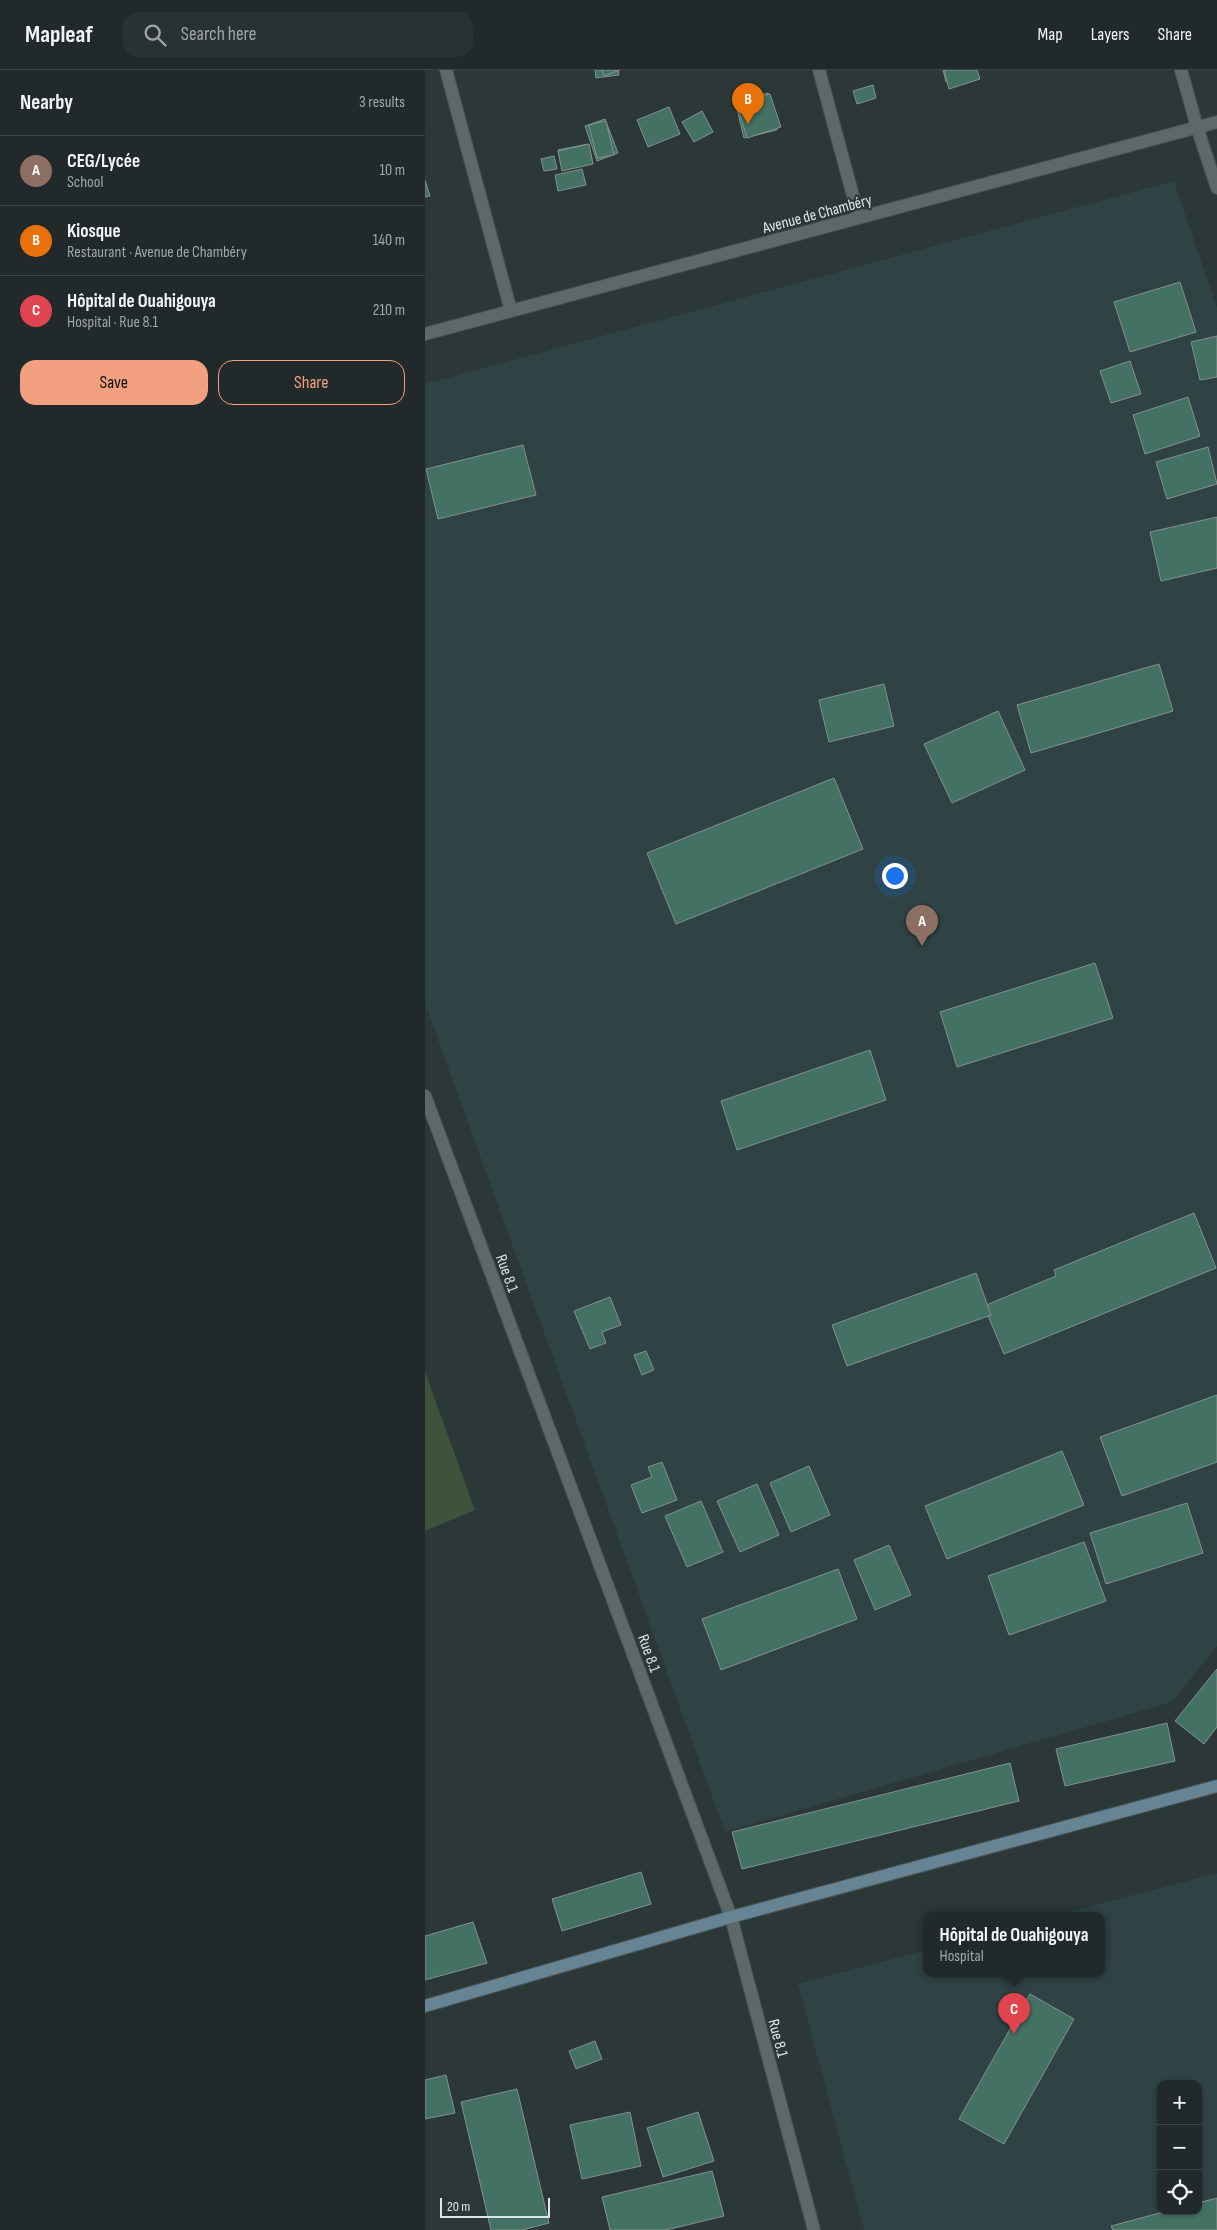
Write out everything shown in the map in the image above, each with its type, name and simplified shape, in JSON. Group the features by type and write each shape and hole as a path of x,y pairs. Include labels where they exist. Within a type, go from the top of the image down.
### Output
{"main road":[{"path":"425,2006 731,1917 1217,1786"}],"street":[{"path":"446,70 511,311"},
{"path":"819,70 859,218"},
{"path":"1181,70 1217,188"},
{"name":"Avenue de Chambéry","path":"425,334 1217,122"},
{"name":"Rue 8.1","path":"425,1096 731,1917 814,2230"}],"shaded area":[{"path":"1174,181 1217,308 1217,1646 1172,1702 725,1832 425,1004 425,384"},
{"path":"1217,1873 1217,2230 864,2230 798,1984 923,1951 923,1977 1105,1977 1105,1912 1069,1912"}],"green space":[{"path":"425,1372 475,1510 425,1531"}],"building":[{"path":"595,70 618,70 619,75 596,78"},
{"path":"602,70 620,70 604,76"},
{"path":"943,70 973,70 974,74 946,82"},
{"path":"944,70 977,70 980,79 949,89"},
{"path":"873,85 876,98 857,104 853,91"},
{"path":"768,93 777,130 744,138 735,101"},
{"path":"770,94 781,127 747,138 737,104"},
{"path":"669,107 680,134 648,147 637,120"},
{"path":"702,111 713,132 694,142 682,122"},
{"path":"605,119 618,153 597,161 585,126"},
{"path":"606,121 614,155 597,158 589,125"},
{"path":"588,144 592,159 561,165 558,150"},
{"path":"589,144 593,164 562,171 558,151"},
{"path":"554,156 557,169 544,171 541,159"},
{"path":"582,169 586,185 558,191 555,175"},
{"path":"425,180 430,196 425,197"},
{"path":"1180,282 1196,332 1130,352 1114,302"},
{"path":"1217,336 1217,377 1200,380 1191,342"},
{"path":"1130,361 1141,394 1111,403 1100,371"},
{"path":"1188,397 1200,436 1145,454 1133,415"},
{"path":"523,445 536,495 438,519 426,469"},
{"path":"1208,447 1217,484 1167,499 1156,462"},
{"path":"1217,517 1217,568 1161,581 1150,532"},
{"path":"1159,664 1173,711 1031,753 1017,705"},
{"path":"884,684 894,726 829,742 819,700"},
{"path":"998,711 1025,770 952,803 924,744"},
{"path":"834,778 863,849 676,924 647,853"},
{"path":"1095,963 1113,1018 957,1067 940,1012"},
{"path":"870,1050 886,1100 737,1150 721,1101"},
{"path":"1194,1213 1216,1268 1004,1354 984,1306 1056,1276 1054,1270"},
{"path":"976,1273 991,1315 847,1366 832,1325"},
{"path":"610,1297 621,1325 602,1332 606,1343 590,1349 574,1311"},
{"path":"646,1351 654,1370 642,1375 634,1355"},
{"path":"1217,1395 1217,1462 1122,1496 1100,1437"},
{"path":"1062,1451 1084,1505 947,1559 925,1506"},
{"path":"662,1462 677,1500 642,1513 631,1485 652,1477 648,1467"},
{"path":"809,1466 830,1515 791,1532 770,1483"},
{"path":"757,1484 779,1535 740,1552 717,1501"},
{"path":"701,1501 723,1552 687,1567 665,1516"},
{"path":"1187,1503 1203,1553 1106,1584 1090,1533"},
{"path":"1084,1542 1106,1601 1009,1635 988,1576"},
{"path":"889,1545 911,1595 875,1610 854,1560"},
{"path":"838,1569 857,1619 721,1670 702,1619"},
{"path":"1217,1669 1217,1727 1204,1744 1175,1721"},
{"path":"1167,1723 1175,1761 1065,1786 1056,1749"},
{"path":"1010,1763 1019,1801 742,1869 732,1832"},
{"path":"641,1872 651,1904 562,1931 552,1899"},
{"path":"473,1922 487,1963 425,1980 425,1936"},
{"path":"1030,1994 1074,2019 1004,2144 959,2119"},
{"path":"595,2041 602,2059 576,2069 569,2051"},
{"path":"446,2075 455,2113 425,2119 425,2080"},
{"path":"517,2089 549,2223 522,2230 491,2230 461,2102"},
{"path":"630,2112 641,2166 582,2179 570,2125"},
{"path":"698,2112 714,2161 663,2177 647,2128"},
{"path":"712,2171 724,2216 666,2230 610,2230 602,2197"},
{"path":"1217,2198 1217,2230 1113,2230 1111,2226 1157,2214 1202,2215 1202,2202"}],"place":[{"name":"Kiosque","path":"748,124"},
{"name":"CEG/Lycée","path":"922,946"},
{"name":"Hôpital de Ouahigouya","path":"1014,2034"}]}
